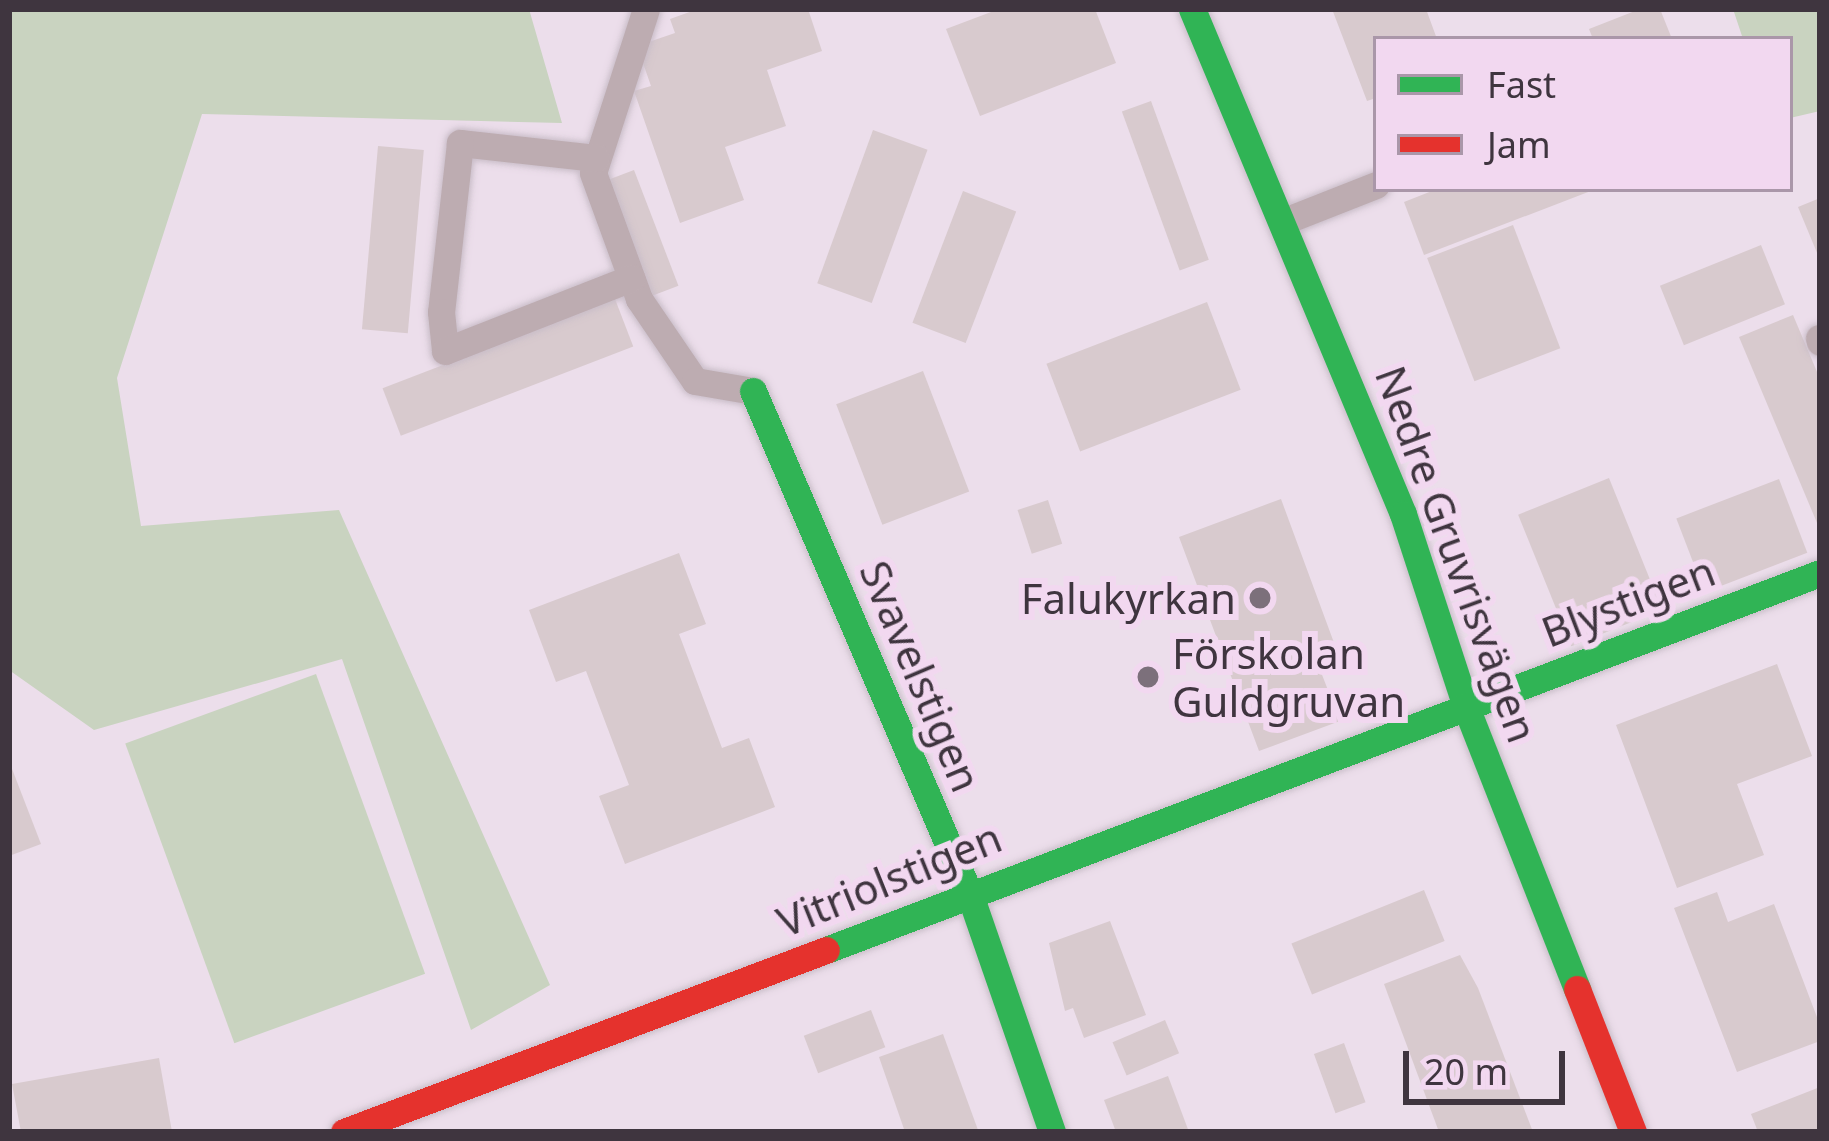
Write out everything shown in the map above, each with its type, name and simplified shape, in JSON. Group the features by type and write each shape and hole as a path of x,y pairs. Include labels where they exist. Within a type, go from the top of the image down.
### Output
{"street":[{"name":"Nedre Gruvrisvägen","path":"1192,9 1402,514 1466,707 1633,1132"},
{"name":"Svavelstigen","path":"753,391 970,896 1052,1132"},
{"name":"Blystigen","path":"1466,707 1820,573"},
{"name":"Vitriolstigen","path":"344,1132 1466,707"}],"lane":[{"path":"646,9 593,173 631,278 695,381 753,391"},
{"path":"596,158 460,143 441,312 445,351 631,278"},
{"path":"1282,222 1373,186"}],"green space":[{"path":"9,9 529,9 562,123 202,114 117,378 141,526 339,510 550,985 471,1030 342,659 94,730 9,670"},
{"path":"1733,9 1820,9 1820,111 1793,117 1793,36 1742,36"},
{"path":"316,674 425,974 234,1043 125,743"}],"building":[{"path":"698,9 808,9 822,51 767,70 786,126 725,147 744,200 680,223 634,91 651,86 637,46 675,33 670,19"},
{"path":"999,9 1095,9 1116,63 980,116 946,29"},
{"path":"1332,9 1426,9 1436,36 1373,36 1373,99 1367,101"},
{"path":"1640,9 1660,9 1671,36 1592,36 1589,29"},
{"path":"1151,101 1209,260 1180,270 1122,112"},
{"path":"873,130 928,150 872,303 817,283"},
{"path":"378,146 424,150 408,333 362,329"},
{"path":"634,170 678,286 648,298 603,182"},
{"path":"963,191 1016,211 966,343 912,323"},
{"path":"1429,192 1588,192 1424,255 1404,202"},
{"path":"1820,198 1820,260 1798,207"},
{"path":"1513,225 1560,348 1474,381 1427,258"},
{"path":"1761,245 1785,304 1684,345 1660,286"},
{"path":"615,299 633,347 401,436 383,388"},
{"path":"1207,302 1241,390 1080,451 1046,364"},
{"path":"1793,315 1820,379 1820,530 1739,337"},
{"path":"923,371 969,491 882,525 836,404"},
{"path":"1609,478 1662,610 1571,646 1518,515"},
{"path":"1779,479 1807,553 1705,592 1676,518"},
{"name":"Falukyrkan","path":"1281,499 1340,659 1319,667 1340,721 1259,751 1179,537"},
{"path":"1048,500 1062,544 1032,554 1018,510"},
{"path":"679,553 706,624 679,634 722,748 749,738 775,807 625,864 599,796 629,785 586,671 556,682 529,610"},
{"path":"1777,664 1812,756 1737,784 1764,855 1677,888 1616,725"},
{"path":"9,761 41,844 9,856"},
{"path":"1424,890 1445,941 1312,995 1291,944"},
{"path":"1717,892 1728,922 1774,904 1820,1025 1820,1041 1737,1072 1674,908"},
{"path":"1110,921 1146,1015 1084,1038 1073,1008 1065,1011 1049,943"},
{"path":"1460,955 1478,988 1533,1132 1439,1132 1384,984"},
{"path":"871,1010 885,1047 818,1073 804,1036"},
{"path":"1165,1020 1179,1053 1127,1075 1113,1042"},
{"path":"943,1034 978,1130 905,1132 879,1057"},
{"path":"1344,1043 1366,1102 1335,1113 1314,1054"},
{"path":"159,1058 172,1132 21,1132 12,1084"},
{"path":"1168,1076 1189,1132 1116,1132 1104,1100"},
{"path":"1820,1087 1820,1132 1758,1132 1751,1114"}],"traffic: fast":[{"path":"1192,9 1403,514 1466,707 1577,989"},
{"path":"753,391 970,895 1052,1132"},
{"path":"826,950 1820,573"}],"traffic: jam":[{"path":"344,1132 826,950"},
{"path":"1577,989 1633,1132"}],"place":[{"name":"Falukyrkan","path":"1260,598"},
{"name":"Förskolan Guldgruvan","path":"1148,677"}]}
